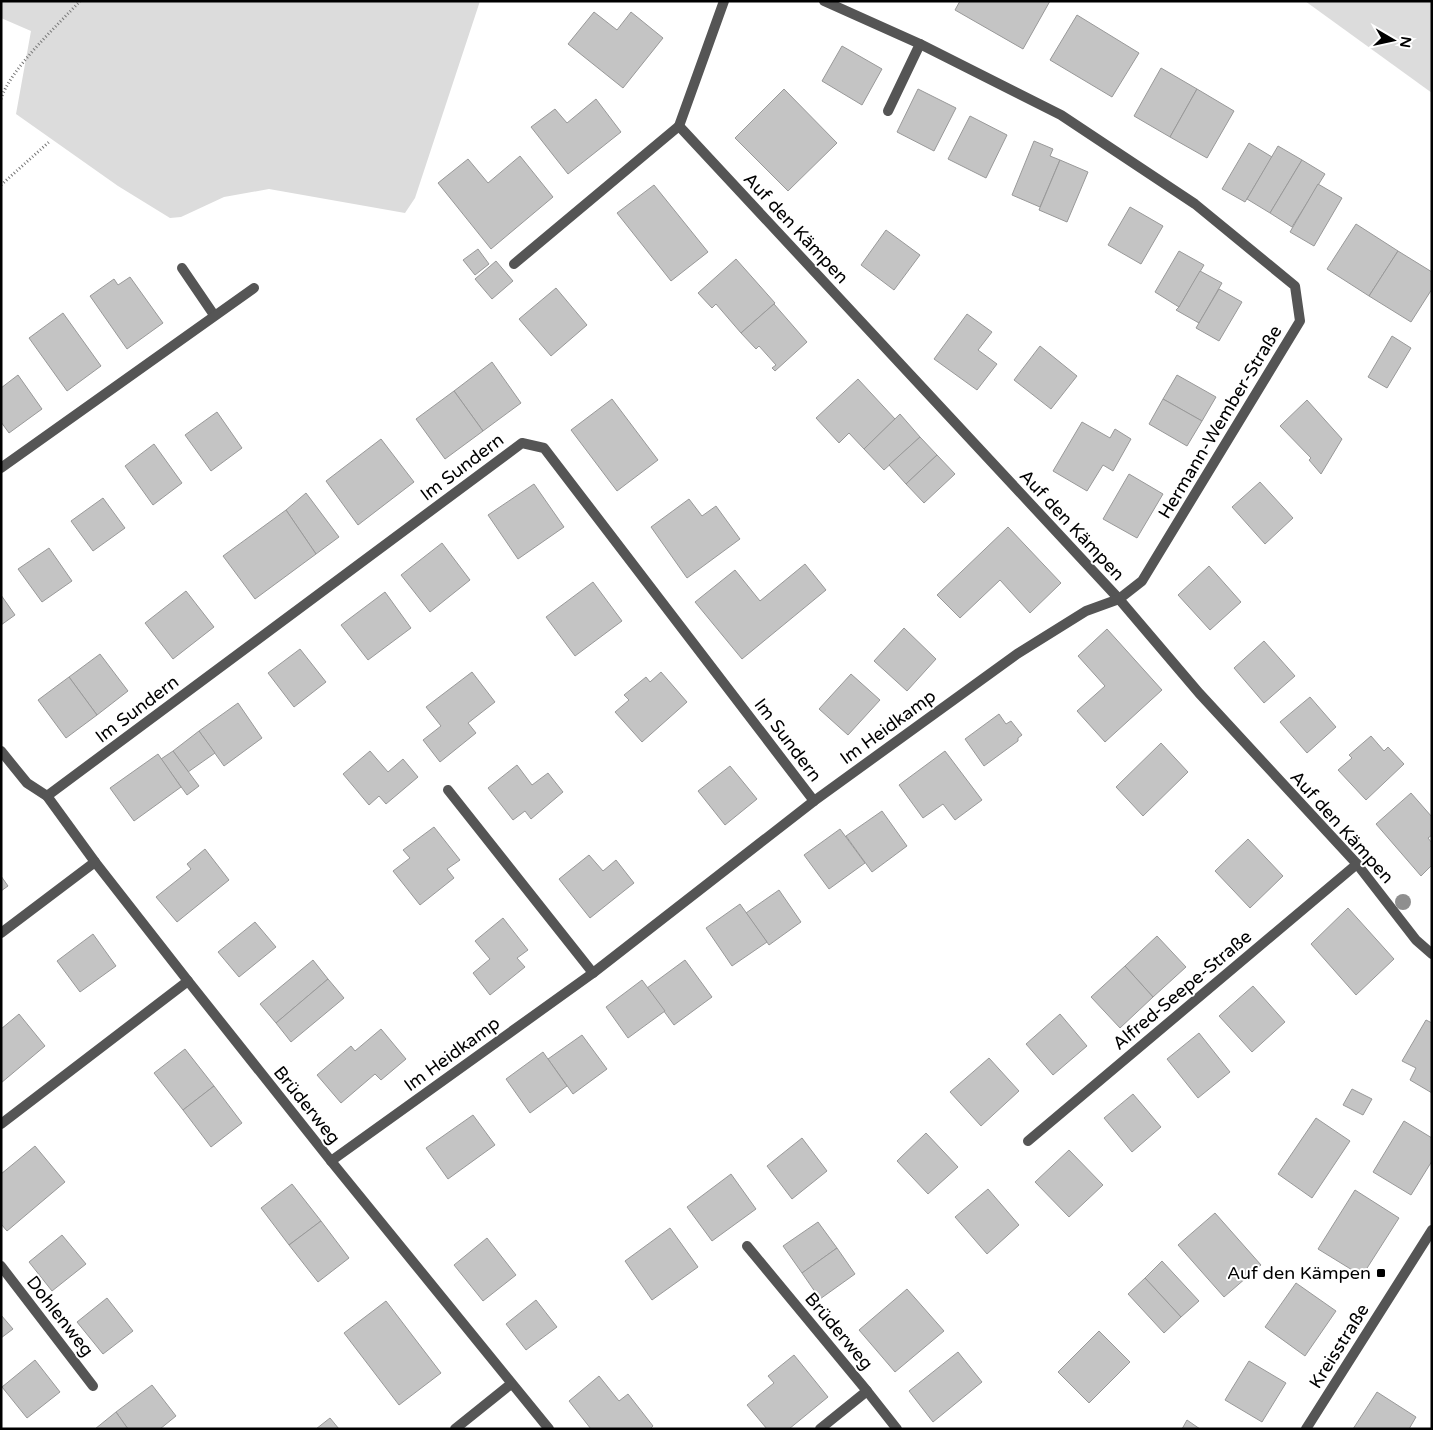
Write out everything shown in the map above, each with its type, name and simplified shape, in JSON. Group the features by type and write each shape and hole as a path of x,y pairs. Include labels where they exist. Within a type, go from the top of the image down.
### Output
{"street":[{"path":"514,264 679,126 724,1"},
{"name":"Hermann-Wember-Straße","path":"824,1 920,44 1061,115 1195,204 1295,286 1300,321 1142,581 1119,599"},
{"path":"888,111 920,44"},
{"name":"Auf den Kämpen","path":"679,126 1119,599 1199,693 1357,864 1416,940 1432,954"},
{"path":"182,268 214,315"},
{"path":"1,468 254,288"},
{"name":"Im Sundern","path":"47,796 522,443 544,448 814,801"},
{"name":"Im Heidkamp","path":"330,1161 592,973 814,801 1017,654 1086,611 1119,599"},
{"name":"Brüderweg","path":"1,751 27,783 47,796 188,982 330,1161 549,1429"},
{"path":"448,790 592,973"},
{"path":"1,933 96,862"},
{"name":"Alfred-Seepe-Straße","path":"1028,1141 1357,864"},
{"path":"1,1124 188,982"},
{"name":"Kreisstraße","path":"1306,1429 1432,1230"},
{"name":"Brüderweg","path":"747,1246 867,1391 820,1429"},
{"name":"Dohlenweg","path":"1,1266 93,1386"},
{"path":"455,1429 511,1384"},
{"path":"867,1391 897,1429"}],"path":[{"path":"1,99 2,90 24,61 80,1"},
{"path":"1,186 49,142"}],"shaded area":[{"path":"1,1 480,1 415,198 405,213 269,189 224,197 181,217 170,218 118,186 16,114 31,31 1,18"},
{"path":"1305,1 1432,1 1432,93"}],"building":[{"path":"960,1 1050,1 1023,49 955,10"},
{"path":"594,12 617,30 631,12 663,38 623,88 568,44"},
{"path":"1077,15 1139,53 1112,97 1050,60"},
{"path":"842,46 882,69 862,105 822,81"},
{"path":"1161,68 1197,89 1170,137 1134,116"},
{"path":"784,89 837,143 788,191 735,138"},
{"path":"918,89 956,108 934,151 897,132"},
{"path":"1197,89 1234,111 1207,158 1170,137"},
{"path":"596,99 621,132 568,174 531,127 555,109 567,123"},
{"path":"970,116 1007,135 986,178 948,159"},
{"path":"1034,141 1053,149 1050,156 1060,160 1040,207 1012,195"},
{"path":"1249,143 1272,157 1245,202 1222,189"},
{"path":"1278,146 1302,160 1270,213 1247,199"},
{"path":"520,156 553,197 491,249 438,183 468,159 488,183"},
{"path":"1060,160 1088,172 1067,222 1039,210"},
{"path":"1302,160 1325,174 1292,227 1270,213"},
{"path":"1318,184 1342,198 1314,246 1290,232"},
{"path":"654,185 708,252 671,281 617,213"},
{"path":"1130,207 1163,226 1141,264 1108,245"},
{"path":"1356,224 1398,251 1369,296 1327,269"},
{"path":"886,230 920,255 894,290 861,265"},
{"path":"478,249 489,264 475,275 463,260"},
{"path":"1179,251 1204,265 1179,307 1155,292"},
{"path":"1398,251 1432,272 1432,289 1411,322 1369,296"},
{"path":"736,259 775,303 741,333 716,304 712,308 698,293"},
{"path":"496,261 513,281 492,299 475,279"},
{"path":"1200,271 1222,283 1199,323 1176,310"},
{"path":"130,277 163,323 127,349 90,296 114,279 118,285"},
{"path":"556,288 587,325 551,356 519,319"},
{"path":"1219,289 1242,302 1219,341 1196,328"},
{"path":"774,304 807,342 775,371 772,368 776,365 759,346 756,349 741,333"},
{"path":"63,313 101,366 67,391 29,338"},
{"path":"967,314 992,332 978,350 997,364 977,390 934,359"},
{"path":"1392,336 1411,348 1387,388 1368,377"},
{"path":"1040,346 1077,376 1051,409 1014,380"},
{"path":"492,362 521,403 483,431 454,391"},
{"path":"18,375 42,409 9,433 1,422 1,388"},
{"path":"1177,375 1216,397 1202,421 1163,399"},
{"path":"858,379 895,419 864,449 849,433 839,443 816,418"},
{"path":"454,391 483,431 445,459 416,419"},
{"path":"612,399 658,460 617,491 571,430"},
{"path":"1163,399 1202,421 1187,446 1149,424"},
{"path":"1307,400 1342,439 1321,474 1309,460 1311,458 1280,426"},
{"path":"217,412 242,448 211,471 185,435"},
{"path":"900,414 920,437 884,470 864,449"},
{"path":"1082,422 1110,438 1115,429 1131,439 1113,471 1103,465 1087,491 1053,471"},
{"path":"920,437 937,455 906,484 889,465"},
{"path":"381,439 414,482 358,525 326,481"},
{"path":"154,444 182,483 153,505 125,466"},
{"path":"937,455 955,474 924,503 906,484"},
{"path":"1129,474 1163,494 1137,538 1103,519"},
{"path":"1260,482 1293,518 1265,544 1232,507"},
{"path":"534,484 564,527 518,559 488,515"},
{"path":"306,493 339,537 316,554 286,510"},
{"path":"103,498 125,528 93,551 71,521"},
{"path":"689,499 702,516 716,506 740,539 687,578 651,527"},
{"path":"286,510 316,554 255,599 223,556"},
{"path":"1008,527 1061,583 1030,613 1000,580 960,618 937,595"},
{"path":"442,543 470,580 430,612 401,575"},
{"path":"49,548 72,581 42,602 18,569"},
{"path":"805,564 826,590 742,659 695,602 735,570 760,601"},
{"path":"1209,566 1241,602 1210,630 1178,595"},
{"path":"593,582 622,621 575,656 546,617"},
{"path":"186,591 214,627 173,659 145,623"},
{"path":"385,592 411,628 368,660 341,625"},
{"path":"1,595 15,615 1,625"},
{"path":"904,628 936,659 907,691 874,661"},
{"path":"1107,629 1162,690 1105,742 1077,711 1105,686 1078,656"},
{"path":"1264,641 1295,676 1264,703 1234,668"},
{"path":"300,649 326,682 294,707 268,673"},
{"path":"100,654 128,691 97,715 69,677"},
{"path":"472,672 495,702 468,723 476,733 440,762 423,740 441,726 426,707"},
{"path":"661,672 687,702 642,742 615,712 629,700 624,695 646,677 650,682"},
{"path":"851,674 880,700 848,735 819,709"},
{"path":"69,677 97,715 66,738 38,700"},
{"path":"1310,697 1336,727 1307,753 1280,722"},
{"path":"238,703 262,738 224,766 199,731"},
{"path":"999,714 1006,724 1011,721 1022,735 1018,738 1018,741 984,766 965,739"},
{"path":"199,731 215,753 188,772 173,751"},
{"path":"1371,736 1384,751 1388,747 1404,764 1366,800 1338,770 1352,758 1349,755"},
{"path":"1161,743 1188,772 1143,816 1116,787"},
{"path":"173,751 199,786 187,795 161,759"},
{"path":"370,751 388,772 403,759 418,777 386,804 379,796 369,805 343,774"},
{"path":"945,751 982,800 955,820 943,804 923,818 899,785"},
{"path":"158,754 181,787 134,821 110,788"},
{"path":"517,765 532,785 548,773 563,792 531,819 525,811 513,820 488,788"},
{"path":"730,766 757,799 725,825 698,791"},
{"path":"1411,793 1432,817 1432,835 1428,838 1432,843 1432,865 1421,876 1376,824"},
{"path":"882,811 907,846 872,872 846,836"},
{"path":"434,827 460,860 447,869 454,878 420,905 393,871 410,858 403,850"},
{"path":"840,829 865,863 829,889 804,855"},
{"path":"1248,839 1283,876 1250,908 1215,871"},
{"path":"205,849 229,880 177,922 156,897 191,869 187,864"},
{"path":"589,855 603,871 616,860 634,883 590,918 559,879"},
{"path":"1,876 8,886 1,891"},
{"path":"779,890 801,922 769,945 746,913"},
{"path":"740,904 767,942 732,966 706,928"},
{"path":"1348,908 1394,959 1356,995 1311,944"},
{"path":"503,918 528,950 517,958 525,967 490,995 473,973 490,959 475,941"},
{"path":"255,922 276,947 239,977 218,952"},
{"path":"93,934 116,966 80,992 57,961"},
{"path":"1157,936 1186,967 1153,997 1125,966"},
{"path":"313,960 328,979 276,1023 260,1004"},
{"path":"685,960 712,997 674,1025 647,988"},
{"path":"1125,966 1153,997 1120,1028 1091,997"},
{"path":"328,979 344,998 291,1042 276,1023"},
{"path":"642,980 665,1011 628,1038 606,1007"},
{"path":"1253,986 1285,1022 1252,1052 1219,1016"},
{"path":"19,1014 45,1046 1,1083 1,1029"},
{"path":"1060,1014 1087,1046 1053,1075 1026,1044"},
{"path":"1426,1020 1432,1023 1432,1093 1410,1080 1416,1068 1402,1061"},
{"path":"381,1029 406,1059 381,1080 375,1074 341,1103 317,1075 351,1046 355,1051"},
{"path":"1199,1033 1230,1072 1198,1098 1167,1059"},
{"path":"582,1035 607,1069 573,1094 548,1059"},
{"path":"185,1049 214,1086 183,1110 154,1073"},
{"path":"543,1052 567,1086 530,1113 506,1079"},
{"path":"989,1058 1019,1091 981,1126 950,1092"},
{"path":"214,1086 242,1123 211,1147 183,1110"},
{"path":"1352,1089 1372,1099 1363,1115 1343,1105"},
{"path":"1133,1094 1161,1127 1132,1152 1104,1118"},
{"path":"473,1115 495,1145 448,1179 426,1148"},
{"path":"1316,1118 1350,1141 1312,1198 1278,1174"},
{"path":"1404,1121 1432,1138 1432,1161 1411,1195 1373,1172"},
{"path":"926,1133 958,1167 928,1194 897,1161"},
{"path":"802,1138 827,1171 792,1199 767,1166"},
{"path":"35,1146 65,1182 7,1231 1,1224 1,1174"},
{"path":"1069,1150 1103,1185 1069,1217 1035,1182"},
{"path":"731,1174 756,1209 712,1241 687,1207"},
{"path":"292,1184 321,1221 289,1245 261,1208"},
{"path":"988,1189 1019,1225 987,1254 955,1217"},
{"path":"1355,1190 1399,1218 1362,1276 1318,1249"},
{"path":"1215,1213 1261,1265 1224,1297 1178,1245"},
{"path":"321,1221 349,1258 318,1282 289,1245"},
{"path":"818,1222 837,1248 802,1273 783,1246"},
{"path":"670,1228 698,1267 652,1300 625,1261"},
{"path":"62,1235 86,1264 52,1291 29,1262"},
{"path":"487,1238 516,1275 483,1301 454,1265"},
{"path":"837,1248 855,1274 820,1299 802,1273"},
{"path":"1162,1261 1199,1301 1181,1317 1145,1278"},
{"path":"1145,1278 1181,1317 1164,1333 1128,1294"},
{"path":"1296,1283 1336,1311 1305,1356 1265,1327"},
{"path":"907,1289 944,1331 895,1372 859,1330"},
{"path":"107,1298 133,1331 103,1354 77,1322"},
{"path":"536,1300 557,1327 526,1350 506,1324"},
{"path":"386,1301 441,1373 399,1405 344,1333"},
{"path":"1,1315 13,1329 1,1338"},
{"path":"1099,1331 1130,1362 1089,1403 1058,1372"},
{"path":"958,1352 982,1382 933,1422 909,1391"},
{"path":"794,1355 828,1397 789,1429 767,1429 747,1405 774,1383 768,1376"},
{"path":"35,1360 60,1392 27,1418 2,1387"},
{"path":"1249,1361 1286,1383 1262,1422 1225,1400"},
{"path":"599,1376 619,1401 628,1394 653,1426 650,1429 591,1429 569,1401"},
{"path":"152,1385 176,1416 160,1429 128,1429 116,1412"},
{"path":"1377,1392 1416,1417 1409,1429 1353,1429"},
{"path":"116,1412 128,1429 95,1429"},
{"path":"330,1418 339,1429 316,1429"},
{"path":"1187,1420 1200,1429 1182,1429"}],"place":[{"name":"Auf den Kämpen","path":"1381,1273"}]}
